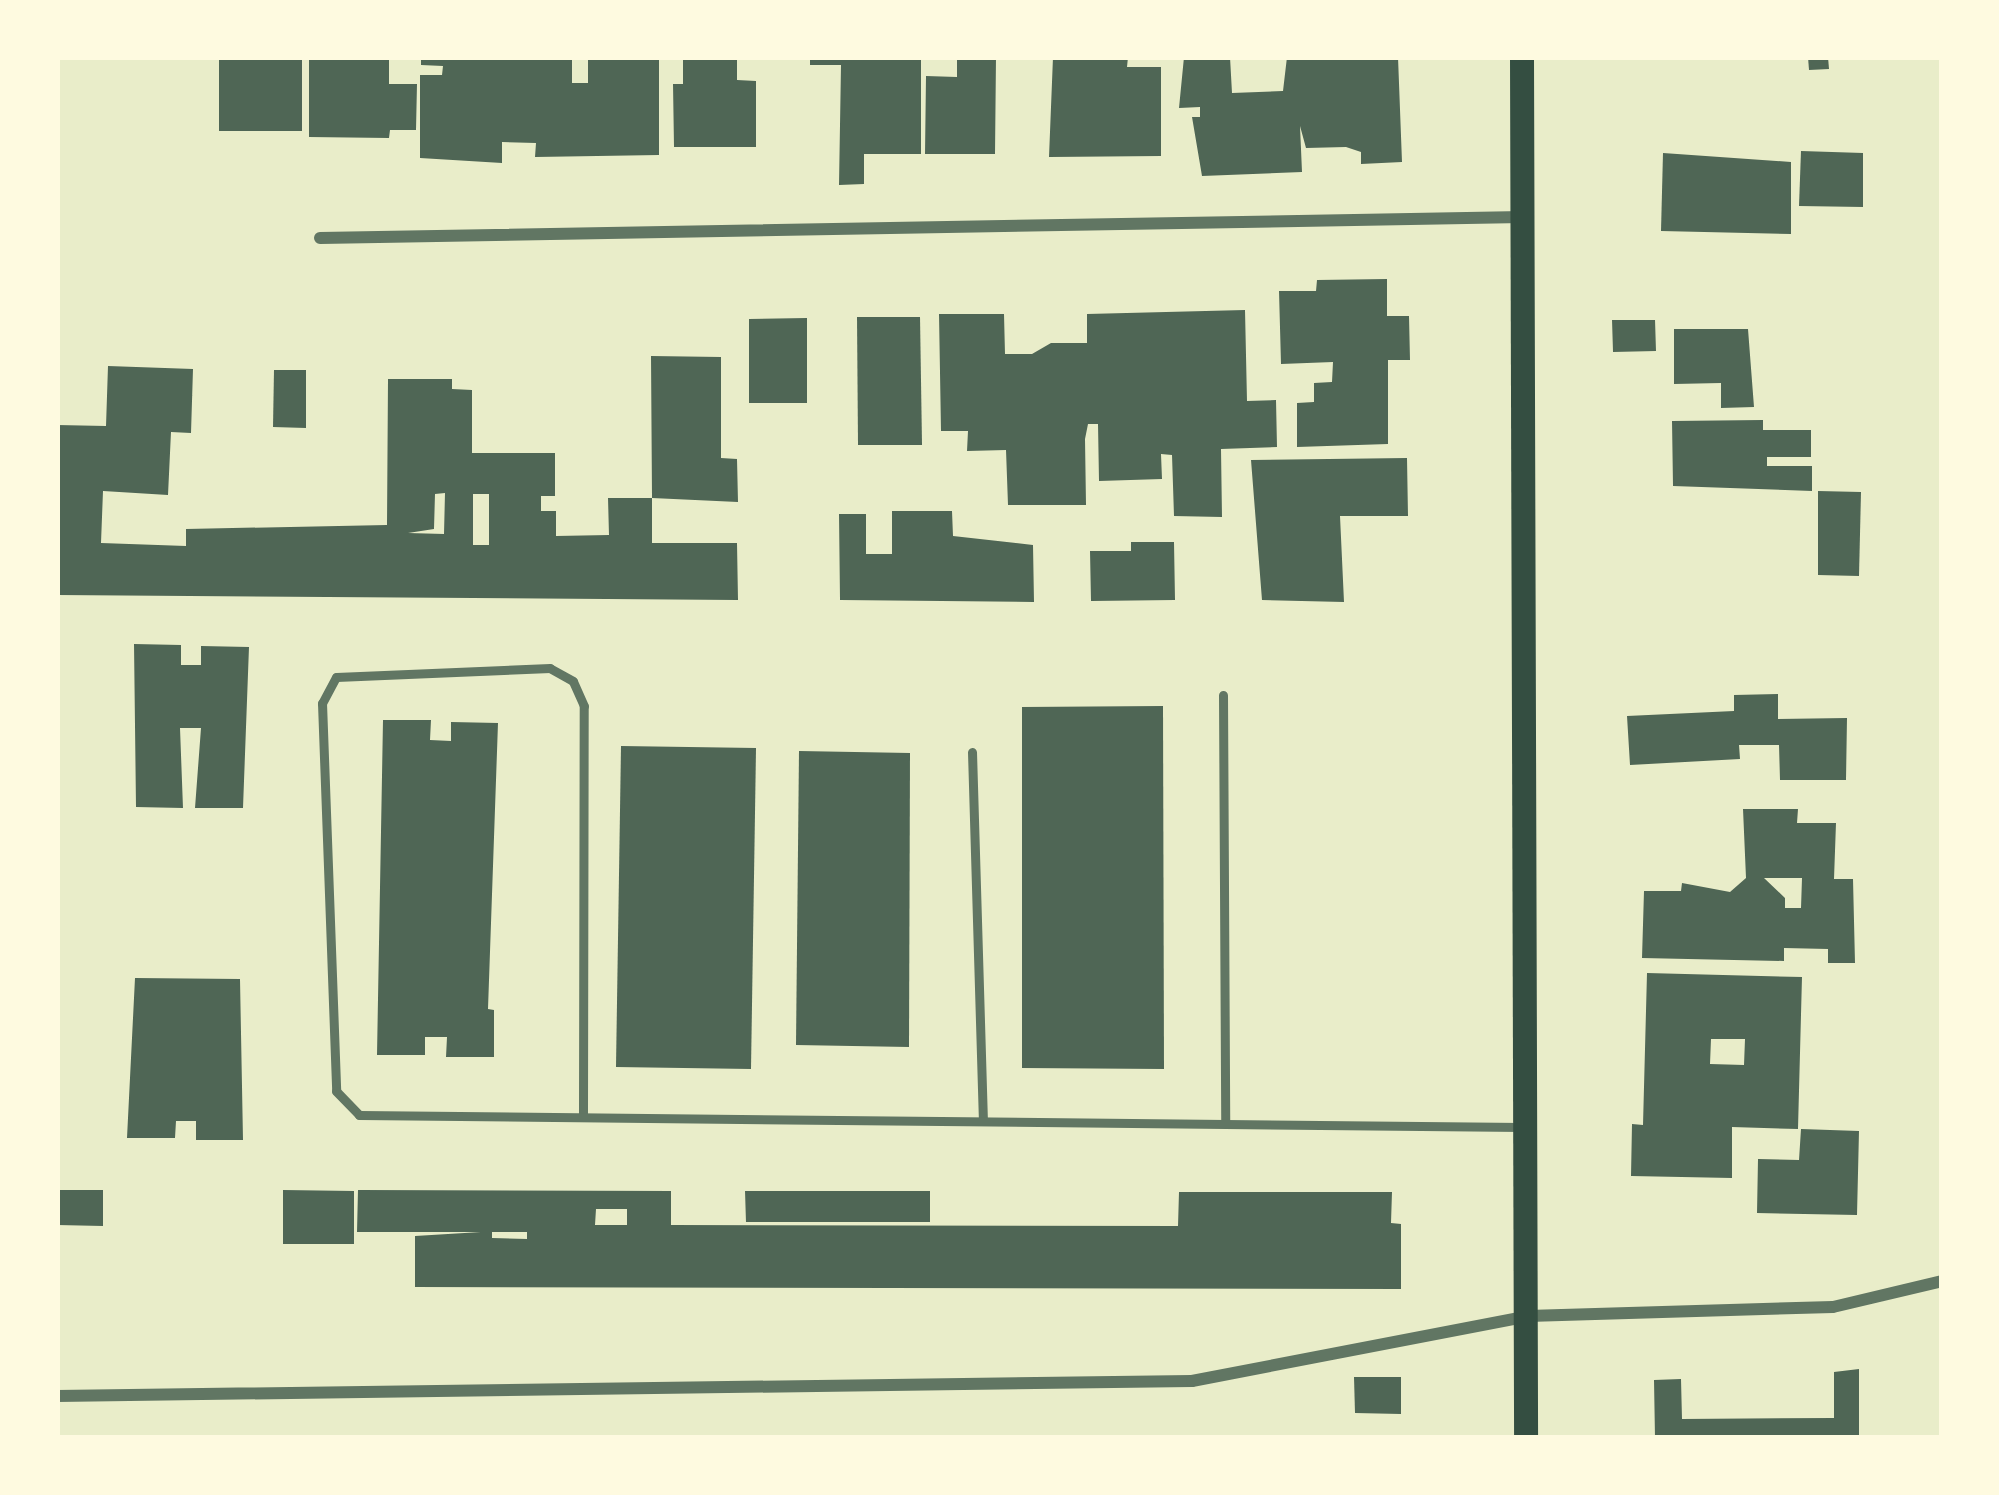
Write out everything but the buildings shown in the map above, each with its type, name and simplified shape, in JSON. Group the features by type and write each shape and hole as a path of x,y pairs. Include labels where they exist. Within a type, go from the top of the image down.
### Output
{"main road":[{"path":"1522,57 1526,1438"}],"street":[{"path":"320,238 1524,217"},
{"path":"57,1396 1192,1381 1528,1316 1833,1307 1942,1282"}],"lane":[{"path":"583,1114 584,706 573,681 550,668 336,677 322,703 336,1091 359,1115 380,1119 583,1114 1225,1123 1381,1131 1528,1127"},
{"path":"1223,695 1225,1123"},
{"path":"972,752 983,1120"}]}
